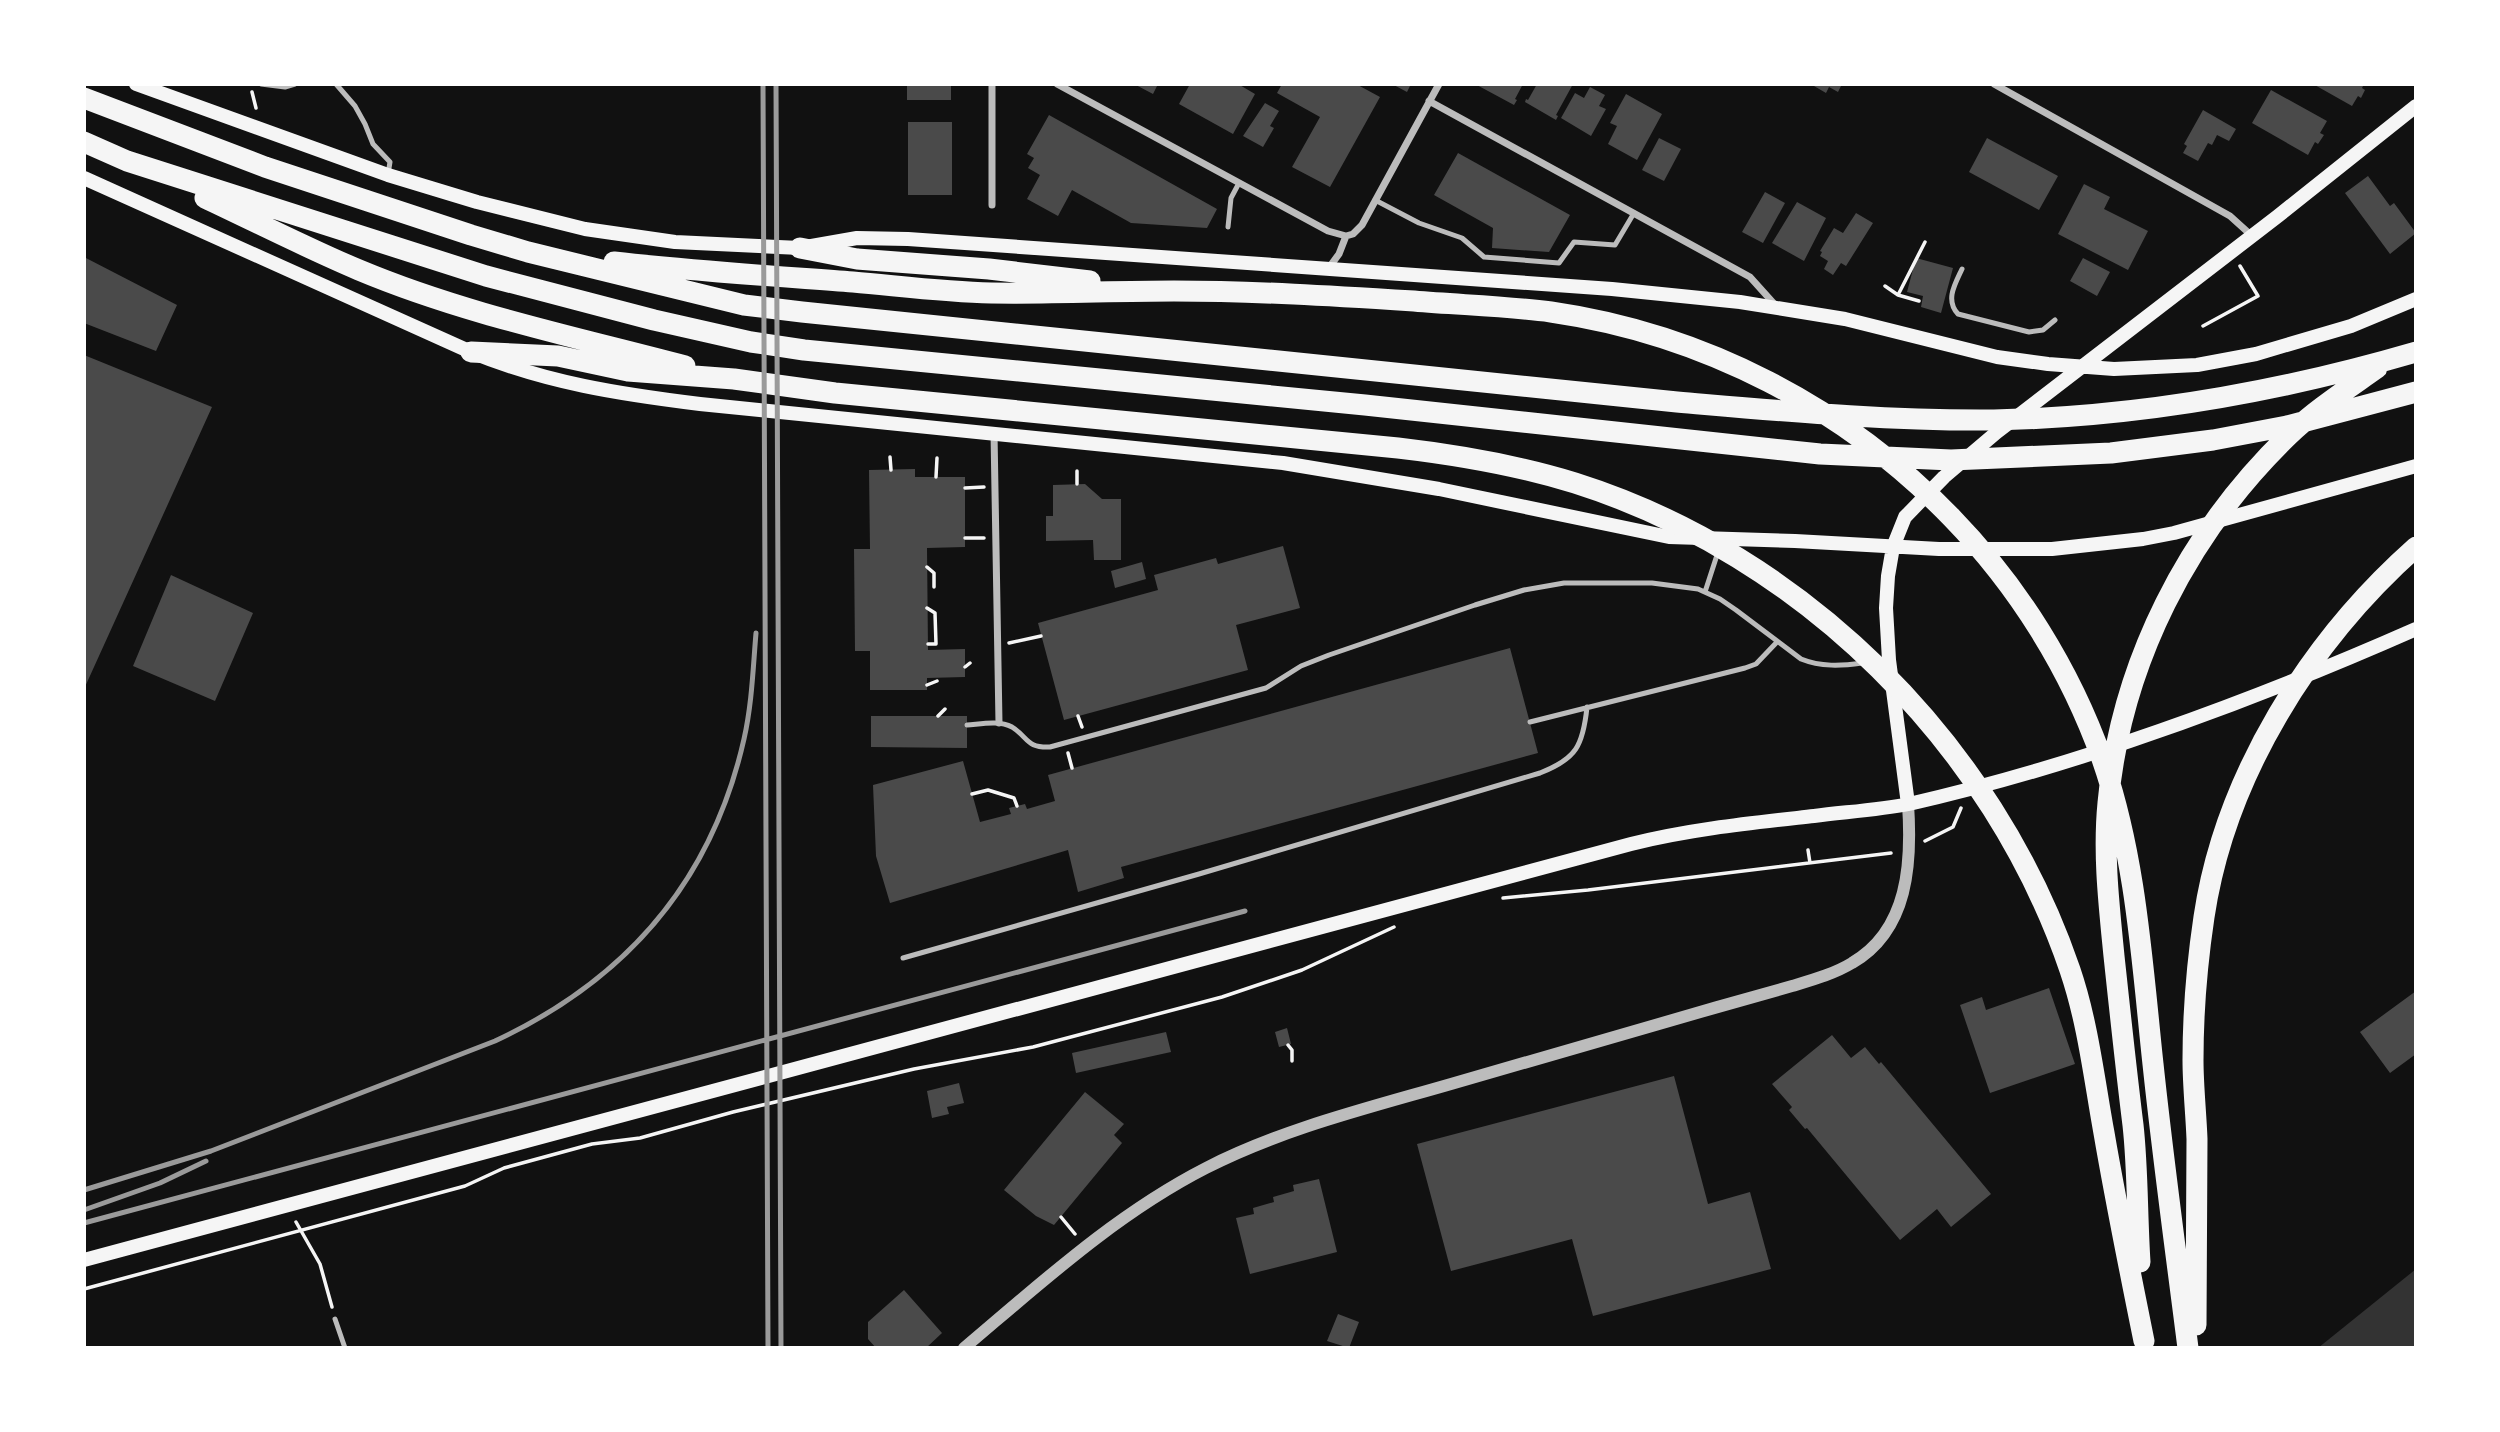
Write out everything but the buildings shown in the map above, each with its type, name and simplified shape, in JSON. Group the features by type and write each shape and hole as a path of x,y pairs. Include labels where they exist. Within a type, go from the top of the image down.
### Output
{"highway":[{"path":"84,98 287,175 528,251 744,306 1772,410 1973,420 2064,417 2152,409 2247,393 2355,370 2416,352"},
{"path":"84,142 359,270 546,331 734,379"},
{"path":"127,161 486,276 751,342 1820,454 1910,459 2014,459 2111,453 2213,440 2287,426 2416,392"},
{"path":"800,248 857,259 989,269 1176,291"},
{"path":"528,251 720,272 986,293 1176,291 1315,295 1525,309 1583,318 1664,338 1729,362 1810,404 1871,446 1920,486 1988,558 2029,614 2062,668 2083,711 2112,792 2136,911 2188,1348"},
{"path":"471,352 558,356 628,371 734,379 835,393 1398,448 1486,460 1603,493 1671,522 1757,570 1852,643 1922,713 1972,778 2005,829 2038,889 2066,959 2089,1037 2104,1132 2144,1341 2133,1129 2106,866 2112,772 2130,691 2149,640 2176,582 2199,542 2234,495 2276,448 2316,412 2416,342"},
{"path":"2196,1348 2197,1140 2193,1031 2209,887 2237,801 2278,716 2335,633 2375,586 2416,547"}],"main road":[{"path":"136,84 174,100 388,174 515,212 626,237 697,244 800,248 857,238 908,239 1612,289 1777,307 1865,324 1997,357 2131,370 2172,367 2256,354 2351,326 2416,299"},
{"path":"1908,804 1889,660 1886,593 1893,547 1905,517 1921,498 1997,432 2416,106"},
{"path":"84,178 471,352 544,378 615,394 1183,451 1318,468 1502,501 1652,535 2020,551 2083,547 2174,533 2416,466"},
{"path":"84,1260 1655,838 1717,827 1908,804 2052,764 2162,729 2289,682 2416,629"}],"street":[{"path":"992,84 992,205"},
{"path":"1057,84 1328,231 1346,236 1359,229 1439,84"},
{"path":"1994,84 2230,216 2251,236"},
{"path":"1429,101 1750,277 1777,307"},
{"path":"1328,269 1339,254 1346,236"},
{"path":"994,433 999,723"},
{"path":"964,1348 1112,1226 1173,1186 1231,1156 1364,1109 1792,986 1850,965 1880,940 1897,913 1906,886 1908,804"}],"lane":[{"path":"261,84 285,87 295,84"},
{"path":"336,84 355,106 373,144 390,162 388,174"},
{"path":"1228,227 1231,198 1239,183"},
{"path":"1375,200 1419,223 1462,238 1484,257 1559,263 1574,242 1615,245 1634,213"},
{"path":"1962,269 1951,299 1958,314 2029,332 2043,330 2055,320"},
{"path":"1705,592 1721,540"},
{"path":"967,725 999,723 1012,727 1031,745 1050,747 1266,688 1315,660 1475,605 1546,586 1581,582 1652,583 1705,592 1736,610 1801,659 1819,664 1841,666 1889,660"},
{"path":"1530,722 1756,664 1777,642"},
{"path":"904,958 1540,774 1566,762 1580,745 1587,707"},
{"path":"335,1320 345,1348"}],"path":[{"path":"251,95 260,116"},
{"path":"1898,295 1925,242"},
{"path":"2203,326 2258,296 2240,266"},
{"path":"1885,286 1898,295 1919,301"},
{"path":"890,457 891,470"},
{"path":"936,478 937,458"},
{"path":"1077,471 1077,484"},
{"path":"927,567 934,573 934,587"},
{"path":"928,608 934,613 936,644 928,644"},
{"path":"997,646 1041,636"},
{"path":"965,667 970,663"},
{"path":"927,685 937,681"},
{"path":"938,716 945,709"},
{"path":"972,794 988,790 1014,797 1017,806"},
{"path":"1932,839 1953,827 1959,817"},
{"path":"1808,850 1810,863"},
{"path":"1493,899 1578,892 1886,855"},
{"path":"84,1289 465,1186 504,1168 580,1147 640,1138 733,1112 914,1069 1033,1047 1222,997 1302,970 1405,923"},
{"path":"1288,1045 1293,1050 1292,1061"},
{"path":"287,1206 320,1264 335,1320"},
{"path":"1061,1217 1075,1234"}],"shaded area":[{"path":"2416,1269 2416,1348 2318,1348"}],"railway":[{"path":"763,84 768,1348"},
{"path":"776,84 781,1348"},
{"path":"84,1190 211,1151 495,1041 542,1016 585,988 623,956 657,920 686,881 710,838 729,790 744,739 751,699 756,633"},
{"path":"84,1223 1245,911"},
{"path":"84,1210 160,1183 206,1161"}]}
